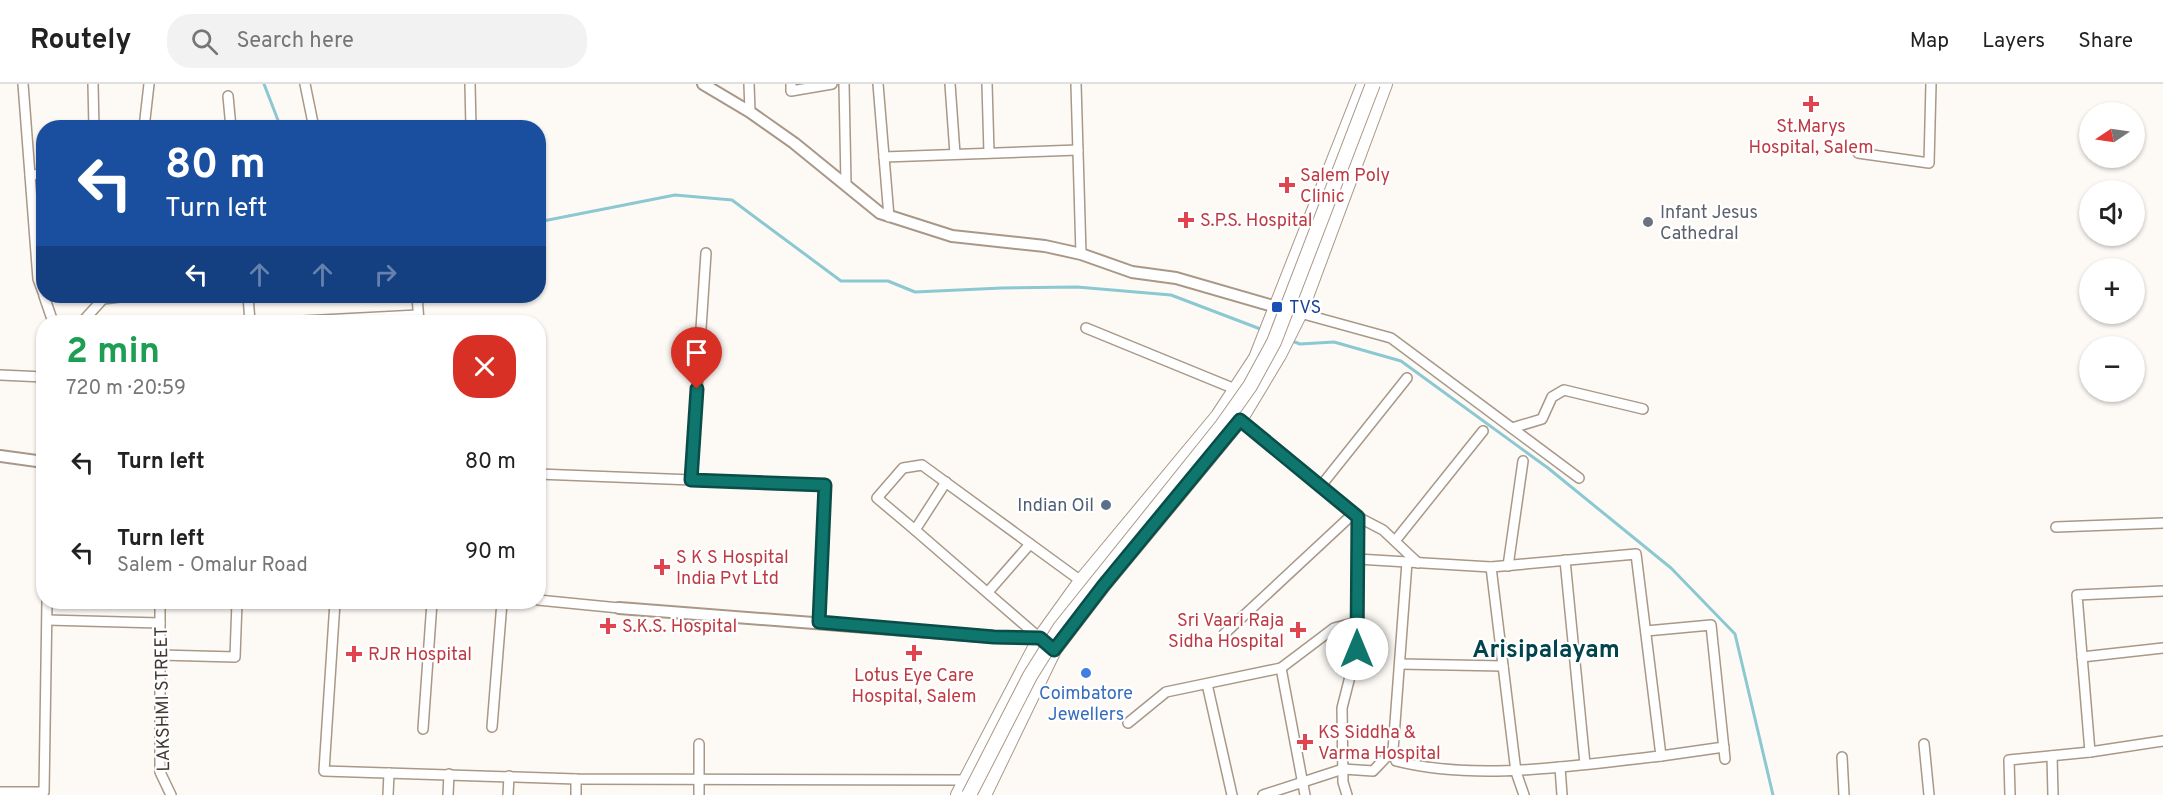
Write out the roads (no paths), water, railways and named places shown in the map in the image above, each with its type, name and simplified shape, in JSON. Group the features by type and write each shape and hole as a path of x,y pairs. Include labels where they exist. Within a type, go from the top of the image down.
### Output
{"main road":[{"path":"958,795 1040,638 1081,581 1218,416 1256,358 1365,84"},
{"path":"969,795 1030,676 1060,628 1221,427 1250,386 1274,342 1373,84"},
{"path":"984,795 1054,650 1103,586 1240,420 1287,339 1300,313 1385,84"}],"street":[{"path":"23,84 36,218"},
{"path":"93,84 94,120"},
{"path":"145,120 149,84"},
{"path":"305,84 312,120"},
{"path":"470,84 471,120"},
{"path":"703,84 750,112 846,184 880,213 889,217 952,236 1045,246 1081,254 1132,272 1176,278 1391,338 1580,478"},
{"path":"749,84 750,112"},
{"path":"791,84 790,91 832,84"},
{"path":"844,84 846,184"},
{"path":"878,84 889,217"},
{"path":"950,84 955,154"},
{"path":"987,84 990,153"},
{"path":"1076,84 1081,254"},
{"path":"1858,153 1929,163 1931,84"},
{"path":"228,96 230,120"},
{"path":"884,157 1078,150"},
{"path":"30,175 36,175"},
{"path":"691,480 706,253"},
{"path":"89,315 100,303"},
{"path":"1086,328 1235,389"},
{"path":"0,375 36,377"},
{"path":"1320,487 1407,378"},
{"path":"1512,428 1542,419 1552,397 1563,390 1643,409"},
{"path":"1240,420 1356,515 1383,530 1418,563"},
{"path":"1395,541 1483,431"},
{"path":"0,456 36,461"},
{"path":"1508,566 1523,461"},
{"path":"1054,650 877,498 903,468 922,465 1081,581"},
{"path":"546,474 825,485 819,622"},
{"path":"915,530 946,482"},
{"path":"1347,795 1343,782 1342,708 1357,649 1356,515"},
{"path":"1224,634 1356,515"},
{"path":"2056,527 2163,523"},
{"path":"988,592 1030,544"},
{"path":"1357,559 1491,567 1636,554 1660,756"},
{"path":"1565,560 1585,764"},
{"path":"1407,562 1393,750 1396,761 1419,767 1516,772 1724,747"},
{"path":"1491,567 1516,772 1524,795"},
{"path":"2090,752 2077,595 2163,591"},
{"path":"546,601 994,637 1040,638"},
{"path":"0,792 44,792 47,609"},
{"name":"LAKSHMI STREET","path":"160,609 160,772 171,795"},
{"path":"160,655 235,657 237,609"},
{"path":"335,609 324,771 576,778 965,780"},
{"path":"423,729 432,609"},
{"path":"492,727 501,609"},
{"path":"47,620 160,623"},
{"path":"1128,723 1166,692 1281,668 1334,628 1357,622"},
{"path":"1646,631 1711,625 1725,759"},
{"path":"2082,657 2163,648"},
{"path":"1400,664 1503,666"},
{"path":"1281,668 1305,795"},
{"path":"1207,684 1232,795"},
{"path":"2010,795 2009,760 2090,752 2163,741"},
{"path":"699,744 699,795"},
{"path":"1924,744 1929,795"},
{"path":"1263,795 1343,769 1373,771 1393,750"},
{"path":"2052,756 2053,795"},
{"path":"1842,757 1844,795"},
{"path":"1560,767 1562,795"},
{"path":"388,795 389,773"},
{"path":"448,795 449,774"},
{"path":"508,795 509,776"},
{"path":"576,778 576,795"}],"waterway":[{"path":"264,84 278,120"},
{"path":"546,220 675,195 732,200 841,281 888,281 915,292 1077,287 1171,295 1263,330"},
{"path":"1292,341 1300,344 1334,342 1401,361 1548,468 1671,568 1735,634 1773,795"}],"place":[{"name":"St.Marys Hospital, Salem","path":"1811,104"},
{"name":"Salem Poly Clinic","path":"1287,185"},
{"name":"S.P.S. Hospital","path":"1186,220"},
{"name":"Infant Jesus Cathedral","path":"1648,222"},
{"name":"TVS","path":"1277,307"},
{"name":"Indian Oil","path":"1106,505"},
{"name":"S K S Hospital India Pvt Ltd","path":"662,567"},
{"name":"S.K.S. Hospital","path":"608,626"},
{"name":"Sri Vaari Raja Sidha Hospital","path":"1298,630"},
{"name":"Lotus Eye Care Hospital, Salem","path":"914,653"},
{"name":"RJR Hospital","path":"354,654"},
{"name":"Coimbatore Jewellers","path":"1086,673"},
{"name":"KS Siddha & Varma Hospital","path":"1305,742"}],"district":[{"name":"Arisipalayam","path":"1546,649"}]}
